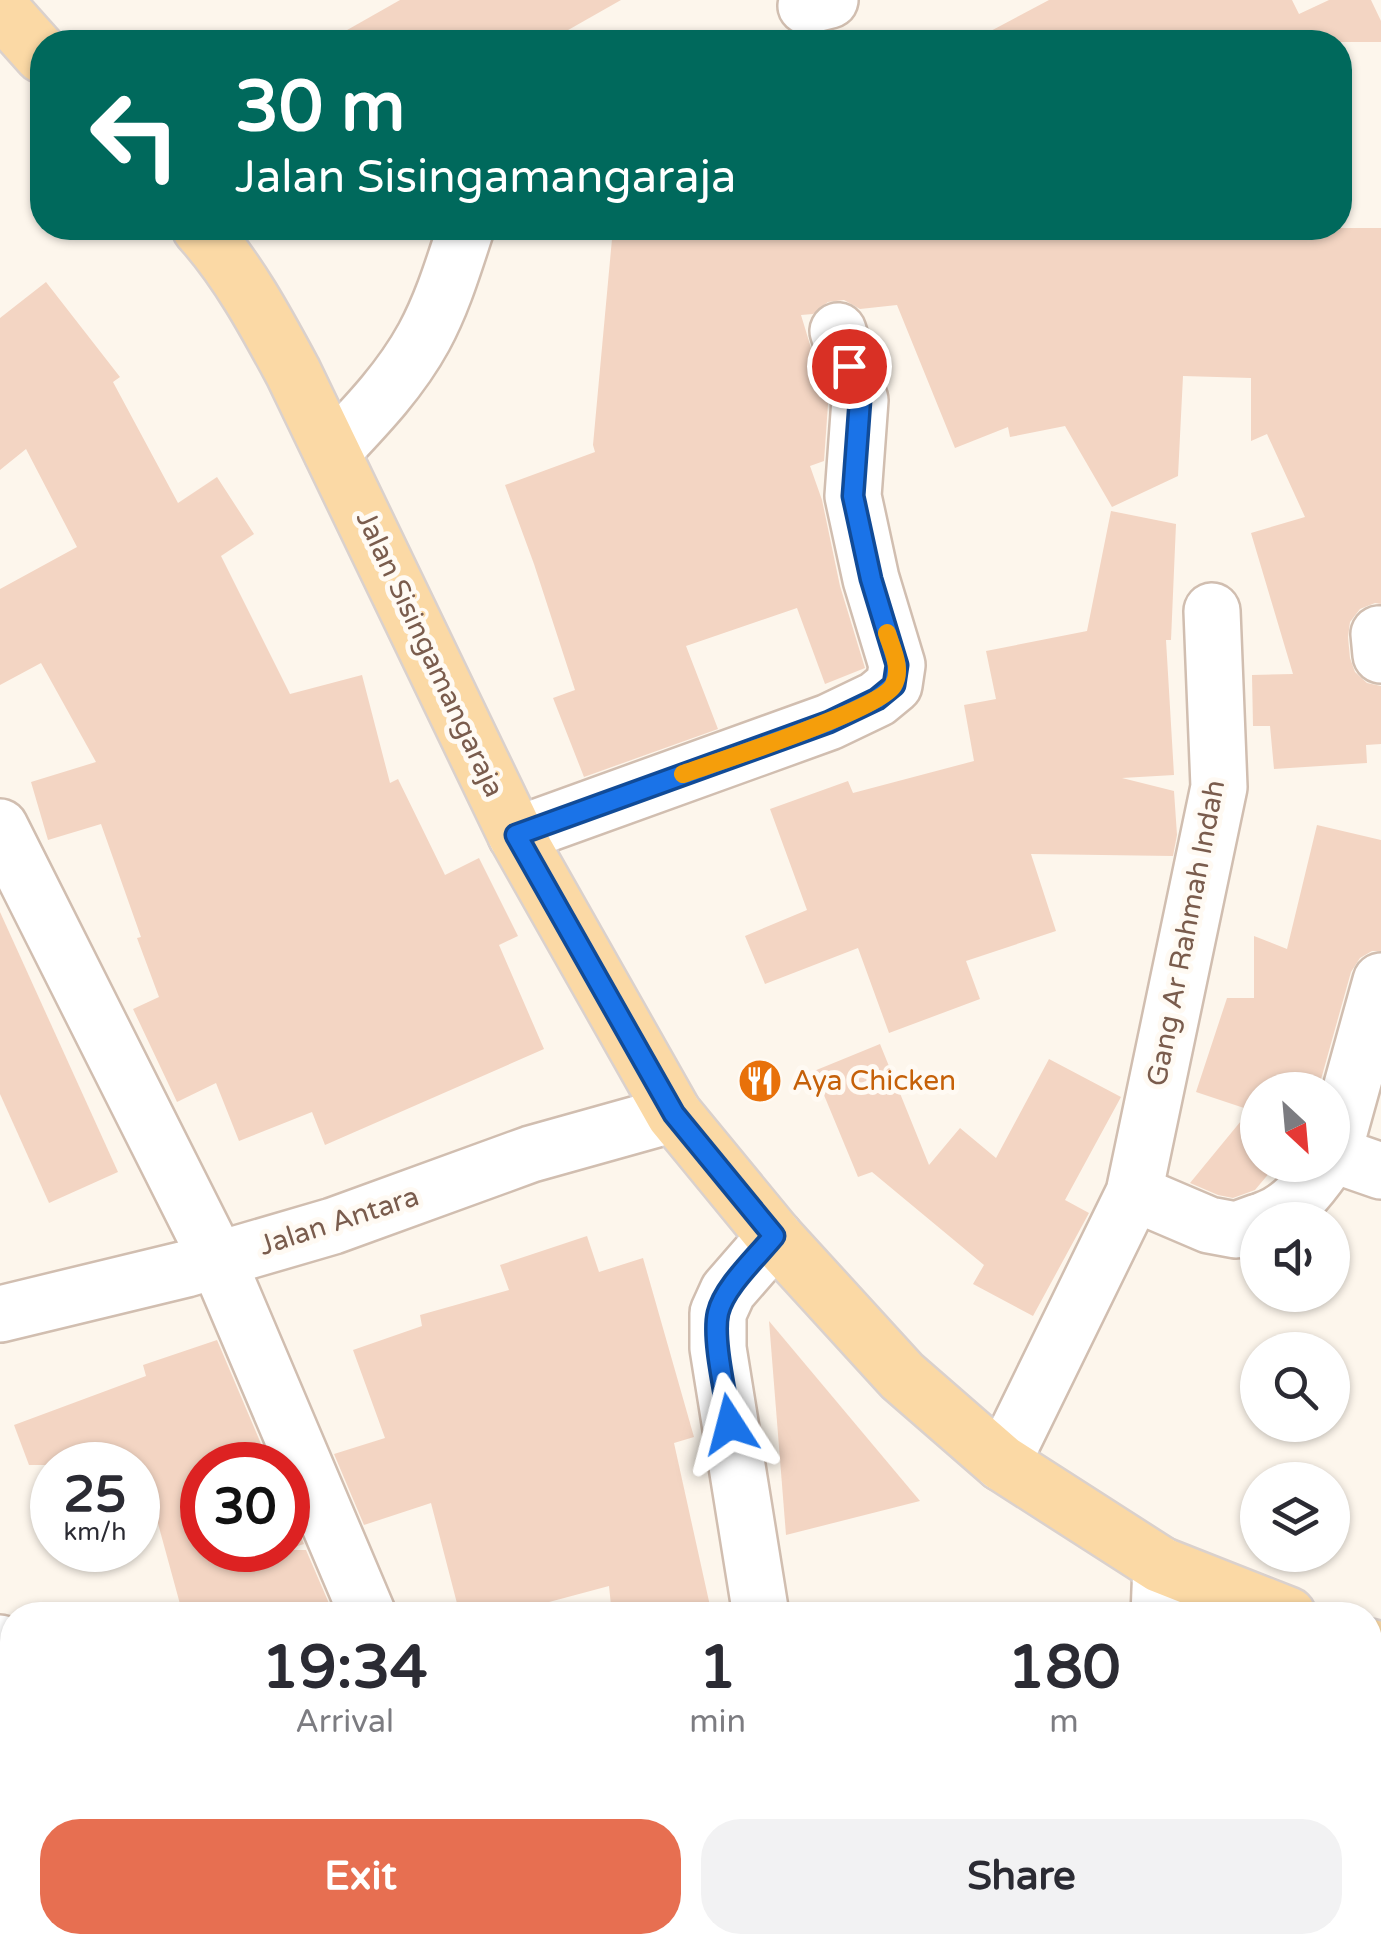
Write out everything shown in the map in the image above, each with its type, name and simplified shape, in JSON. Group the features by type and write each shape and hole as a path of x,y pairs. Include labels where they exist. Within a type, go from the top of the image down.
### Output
{"main road":[{"path":"0,8 30,42"},
{"name":"Jalan Sisingamangaraja","path":"211,240 260,312 294,372 516,835 674,1114 774,1236 902,1376 1002,1463 1160,1590 1221,1602"}],"street":[{"path":"332,452 393,385 424,336 462,240"},
{"path":"516,835 829,722 877,699 894,685 897,665 871,579 853,496 860,400 838,331"},
{"name":"Gang Ar Rahmah Indah","path":"1002,1463 1134,1194 1219,787 1212,610"},
{"path":"0,827 218,1258 363,1602"},
{"path":"1350,1093 1381,981"},
{"name":"Jalan Antara","path":"0,1314 334,1226 531,1154 674,1114"},
{"path":"1350,1160 1381,1171"},
{"path":"1294,1202 1314,1182"},
{"path":"1134,1194 1209,1225 1240,1229"},
{"path":"759,1602 718,1348 718,1313 728,1291 774,1236"}],"building":[{"path":"400,0 621,0 568,30 347,30"},
{"path":"1049,0 1292,0 1299,14 1329,0 1371,0 1381,21 1381,42 1352,42 1352,30 993,30"},
{"path":"1352,228 1381,228 1381,604 1360,609 1350,622 1348,637 1355,672 1367,683 1381,686 1381,744 1366,745 1367,763 1274,769 1270,726 1253,726 1252,675 1293,674 1251,533 1305,517 1267,434 1251,441 1251,378 1183,376 1178,476 1112,507 1065,426 1010,437 1008,427 955,448 897,305 860,309 844,300 828,302 813,314 801,315 828,404 824,461 810,466 865,668 825,684 797,608 686,646 718,729 584,777 553,698 575,690 505,485 595,452 612,240 1352,240"},
{"path":"46,282 120,377 113,382 178,503 217,477 254,534 221,556 290,694 362,675 390,783 398,779 445,875 479,858 518,936 499,945 544,1049 325,1145 312,1112 239,1141 216,1083 177,1102 133,1009 159,997 101,824 48,840 31,782 96,762 41,663 0,685 0,589 77,547 26,449 0,470 0,318"},
{"path":"1111,511 1176,524 1171,640 1166,640 1174,775 1122,778 1174,791 1177,835 1173,856 1031,854 1056,931 966,961 980,999 889,1033 858,948 765,984 745,936 807,910 770,809 848,781 853,793 974,761 964,705 996,699 986,651 1087,631"},
{"path":"1317,825 1381,840 1381,951 1360,958 1351,972 1323,1072 1240,1072 1240,1107 1196,1092 1227,998 1254,998 1254,936 1287,949"},
{"path":"0,912 118,1172 49,1203 0,1094"},
{"path":"880,1044 929,1165 960,1128 996,1158 1049,1059 1121,1097 1065,1200 1089,1213 1033,1316 973,1284 984,1265 872,1172 858,1177 814,1071"},
{"path":"1240,1122 1240,1182 1262,1182 1255,1190 1233,1198 1190,1183"},
{"path":"587,1236 599,1272 643,1258 694,1437 674,1443 709,1602 611,1602 609,1586 549,1602 457,1602 431,1503 364,1525 334,1454 385,1438 353,1350 422,1326 420,1315 509,1290 500,1265"},
{"path":"769,1321 920,1501 786,1535"},
{"path":"217,1340 260,1442 180,1442 180,1572 310,1572 310,1559 328,1602 179,1602 160,1531 160,1442 30,1442 29,1465 14,1425 146,1376 143,1365"}],"slow traffic":[{"path":"683,774 829,722 877,699 894,685 897,665 887,633"}],"place":[{"name":"Aya Chicken","path":"760,1081"}],"route":[{"path":"730,1424 718,1348 718,1313 728,1291 774,1236 674,1114 516,835 829,722 877,699 894,685 897,665 871,579 853,496 860,400 849,366"}]}
